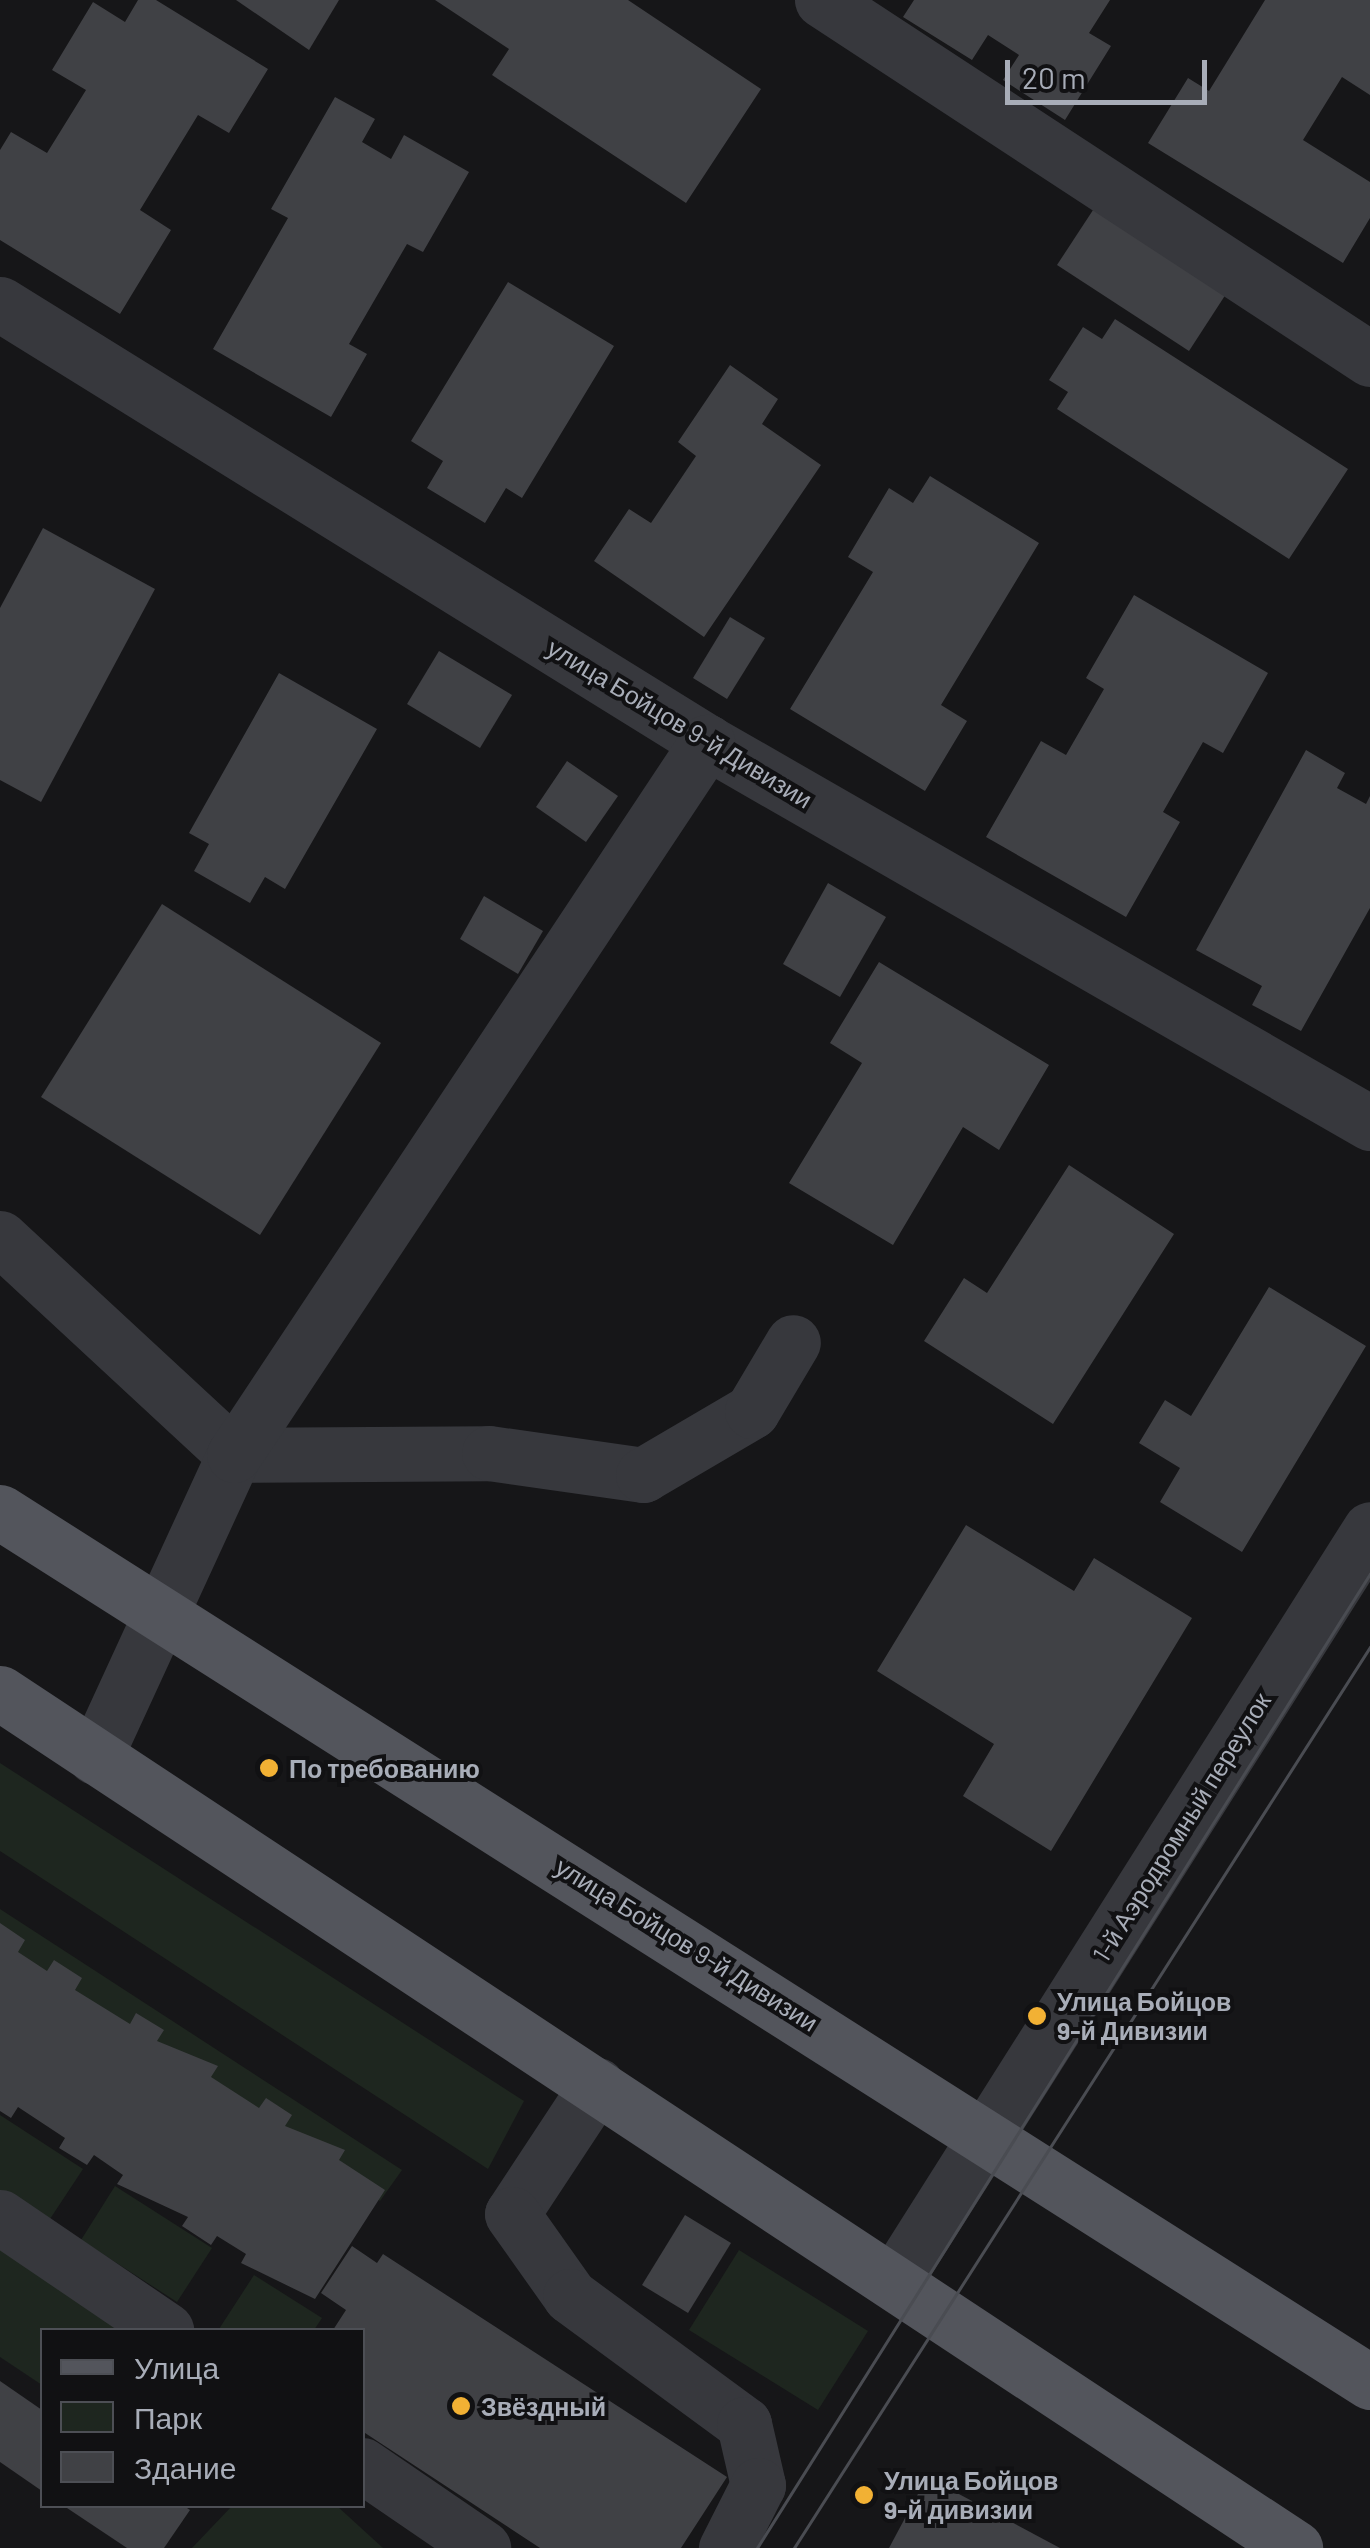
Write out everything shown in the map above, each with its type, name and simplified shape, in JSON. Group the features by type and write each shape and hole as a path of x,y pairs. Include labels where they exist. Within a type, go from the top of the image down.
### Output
{"main road":[{"name":"улица Бойцов 9-й Дивизии","path":"0,1512 989,2132 1370,2382"},
{"path":"0,1694 896,2278 1296,2548"}],"street":[{"path":"822,0 1370,359"},
{"name":"улица Бойцов 9-й Дивизии","path":"0,304 708,742 1370,1123"},
{"path":"96,1758 155,1611 234,1455 708,742"},
{"path":"0,1238 234,1455 489,1453 643,1475 752,1411 793,1342"},
{"name":"1-й Аэродромный переулок","path":"896,2278 1370,1529"},
{"path":"596,2085 512,2214 570,2296 744,2424 758,2485 726,2548"},
{"path":"0,2217 163,2328"},
{"path":"365,2468 483,2548"}],"green space":[{"path":"0,1763 524,2101 488,2169 0,1851"},
{"path":"0,1909 402,2170 380,2201 0,1949"},
{"path":"0,2115 83,2169 48,2222 0,2191"},
{"path":"115,2186 212,2248 177,2302 81,2240"},
{"path":"0,2246 136,2328 40,2328 40,2384 0,2357"},
{"path":"739,2250 868,2331 818,2410 689,2330"},
{"path":"254,2275 322,2318 315,2328 220,2328"},
{"path":"230,2508 339,2508 383,2548 192,2548"}],"building":[{"path":"138,0 156,0 268,69 229,133 198,115 140,210 171,230 120,314 0,240 0,150 11,132 47,153 86,90 52,70 93,2 125,22"},
{"path":"236,0 339,0 309,50"},
{"path":"435,0 628,0 761,89 686,203 492,75 509,49"},
{"path":"914,0 1110,0 1089,33 1111,46 1065,120 1003,80 1019,55 988,35 972,60 903,17"},
{"path":"1265,0 1370,0 1370,95 1342,77 1303,140 1370,182 1370,218 1343,263 1148,143 1188,78 1209,91"},
{"path":"335,97 375,119 362,142 391,159 404,135 469,172 423,252 407,244 349,344 367,354 331,417 213,349 288,218 271,209"},
{"path":"1095,207 1226,294 1189,351 1057,265"},
{"path":"508,282 614,346 522,498 506,488 485,523 427,488 443,461 411,441"},
{"path":"1115,319 1348,469 1289,559 1057,409 1068,392 1049,380 1083,327 1102,339"},
{"path":"730,365 778,399 762,424 821,465 704,637 594,561 629,509 651,523 696,456 678,442"},
{"path":"930,476 1039,543 941,705 967,721 925,791 790,709 873,572 848,557 889,488 913,503"},
{"path":"43,528 155,589 41,802 0,780 0,608"},
{"path":"1134,595 1268,673 1223,753 1203,742 1163,812 1180,822 1126,917 986,837 1041,741 1066,755 1104,689 1086,678"},
{"path":"730,617 765,638 727,699 693,678"},
{"path":"439,651 512,695 480,748 407,704"},
{"path":"279,673 377,729 285,889 265,877 250,903 194,871 209,844 189,833"},
{"path":"1306,750 1345,773 1337,788 1366,804 1370,796 1370,908 1301,1031 1252,1005 1262,986 1196,950"},
{"path":"567,761 618,796 586,842 536,807"},
{"path":"828,883 886,917 840,997 783,964"},
{"path":"484,896 543,931 518,974 460,939"},
{"path":"162,904 381,1043 260,1235 41,1097"},
{"path":"879,962 1049,1065 999,1150 963,1127 893,1245 789,1183 862,1063 830,1043"},
{"path":"1069,1165 1174,1234 1053,1424 924,1341 964,1278 987,1293"},
{"path":"1269,1287 1366,1346 1242,1552 1160,1502 1180,1468 1139,1443 1165,1400 1191,1416"},
{"path":"966,1525 1074,1591 1094,1558 1192,1618 1051,1851 963,1796 994,1744 877,1671"},
{"path":"0,1923 25,1940 18,1952 47,1971 54,1960 82,1978 75,1990 130,2024 136,2013 164,2030 157,2041 218,2066 211,2077 259,2108 266,2098 292,2115 285,2126 345,2150 339,2160 385,2190 315,2299 241,2263 246,2254 217,2236 211,2245 182,2226 188,2217 117,2184 123,2175 94,2155 87,2165 59,2148 65,2138 18,2107 11,2118 0,2111"},
{"path":"685,2215 731,2243 688,2313 642,2285"},
{"path":"352,2246 377,2263 383,2254 727,2477 681,2548 540,2548 365,2433 365,2328 334,2328 346,2310 321,2293"},
{"path":"0,2381 40,2409 40,2490 0,2462"},
{"path":"927,2477 1060,2548 889,2548"},
{"path":"67,2508 190,2510 164,2548 127,2548"}],"tram line":[{"path":"757,2548 1370,1574"},
{"path":"794,2548 1370,1647"}],"place":[{"name":"По требованию","path":"269,1768"},
{"name":"Улица Бойцов 9-й Дивизии","path":"1037,2016"},
{"name":"Звёздный","path":"461,2406"},
{"name":"Улица Бойцов 9-й дивизии","path":"864,2495"}]}
